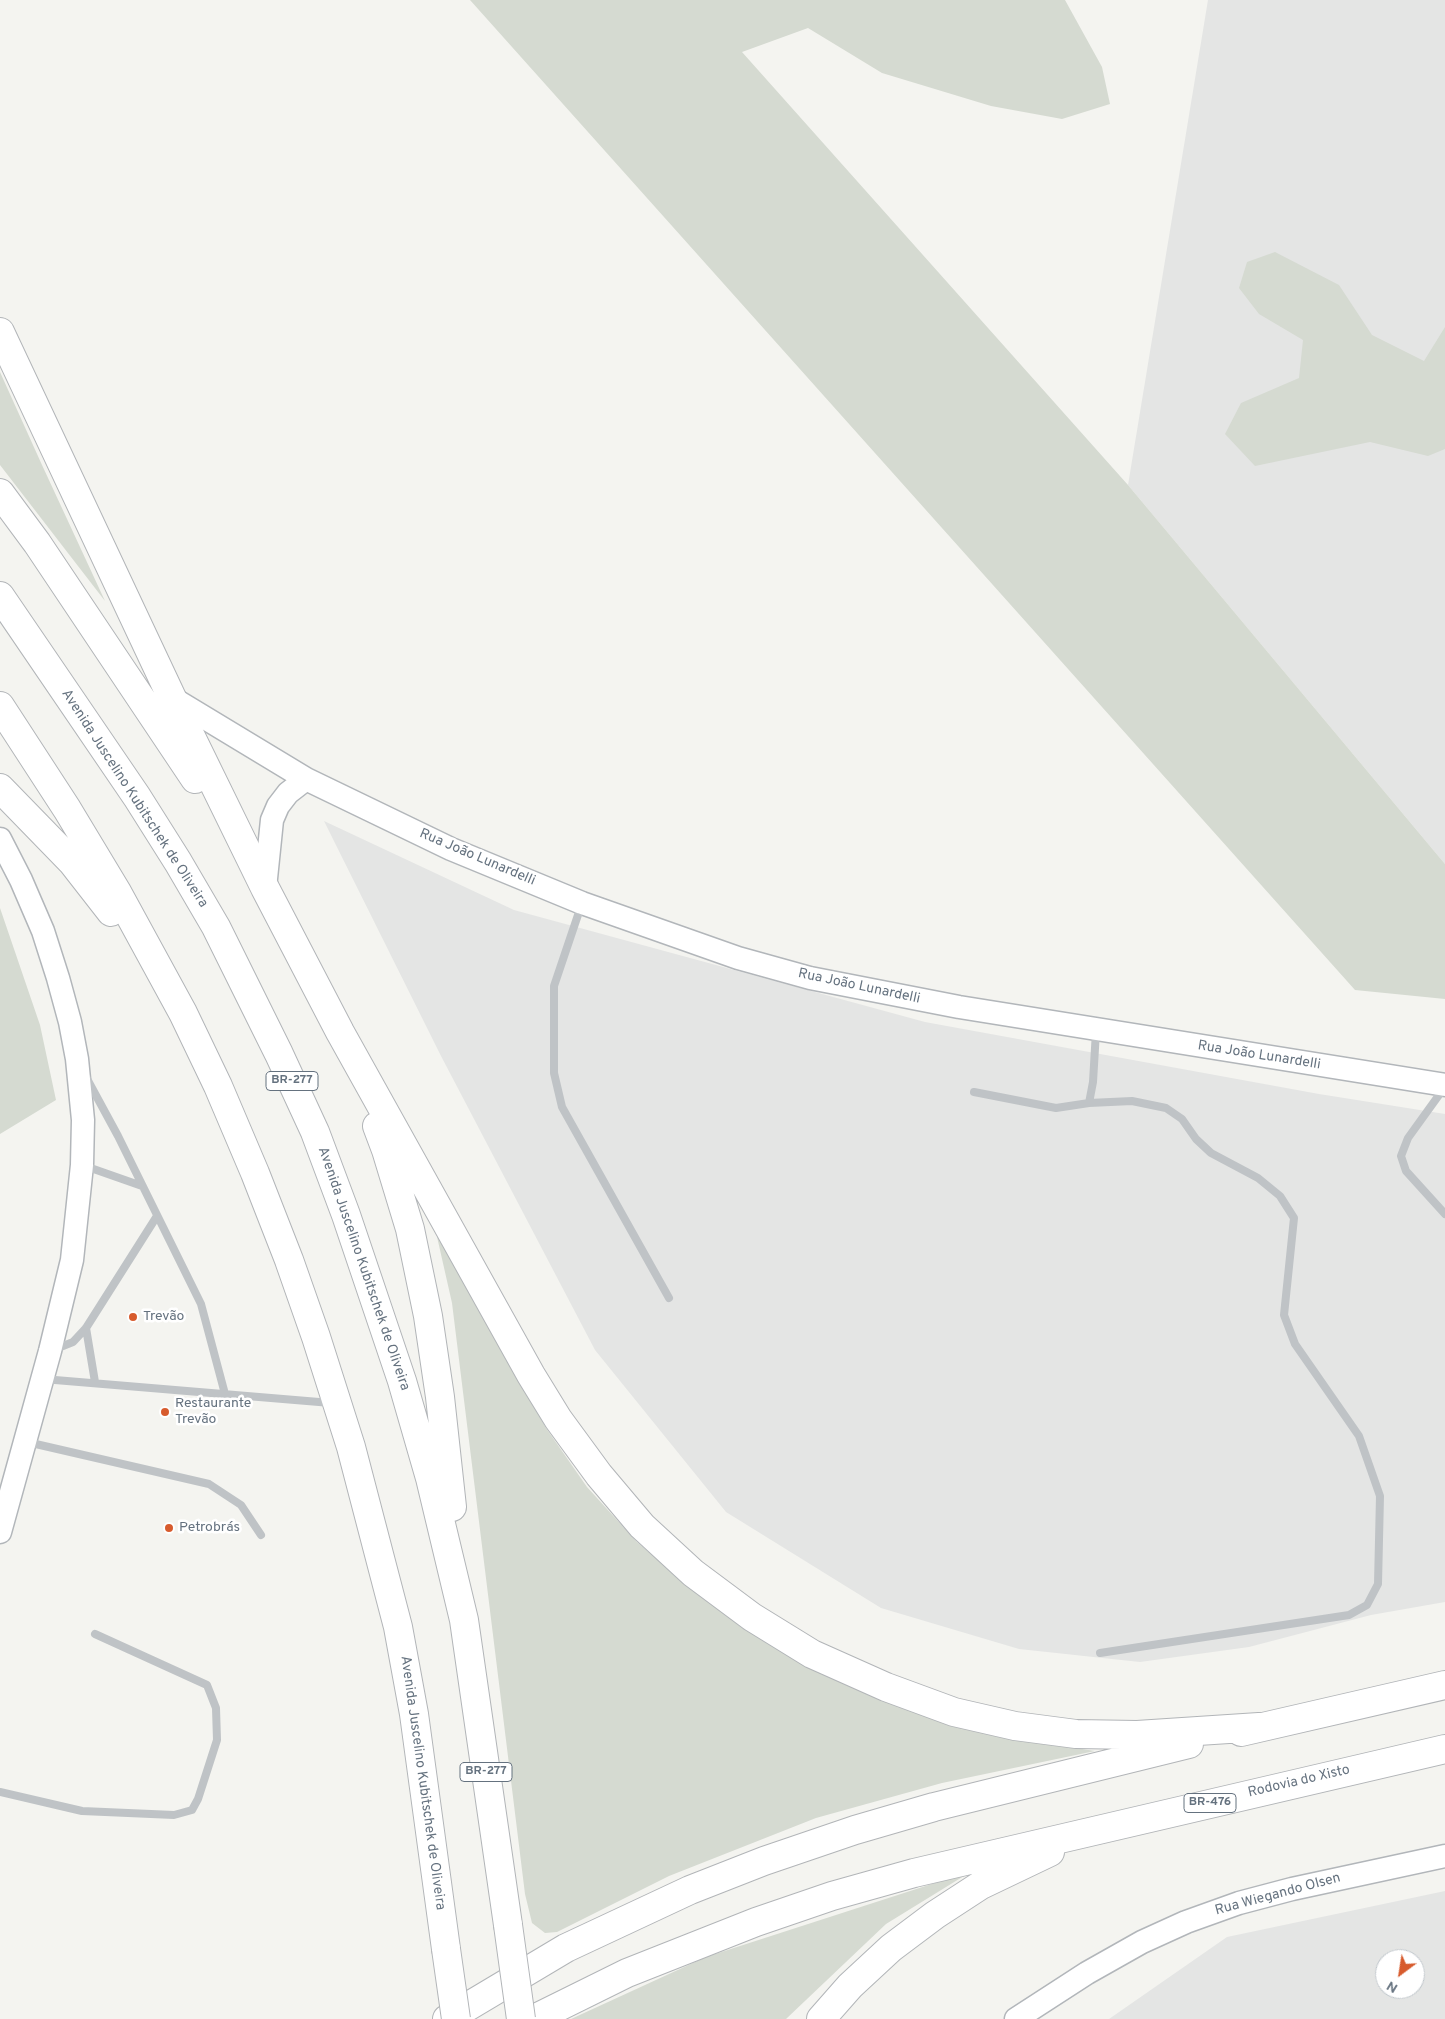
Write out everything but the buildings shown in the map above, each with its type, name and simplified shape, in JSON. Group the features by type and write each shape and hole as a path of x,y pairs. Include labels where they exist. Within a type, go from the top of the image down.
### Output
{"highway":[{"path":"0,332 172,698 265,888 340,1032 531,1375 558,1419 599,1475 642,1526 693,1573 752,1617 812,1654 886,1687 954,1712 1007,1724 1076,1734 1137,1735 1259,1727"},
{"path":"0,493 157,720 265,888"},
{"name":"Avenida Juscelino Kubitschek de Oliveira","path":"0,596 178,862 216,927 279,1054 314,1132 376,1298 430,1478 464,1620 521,2019"},
{"name":"Avenida Juscelino Kubitschek de Oliveira","path":"0,706 117,892 183,1013 218,1086 255,1172 289,1260 338,1404 376,1539 398,1627 414,1714 456,2019"},
{"path":"0,788 89,881 183,1013"},
{"path":"340,1032 386,1150 410,1229 428,1316 440,1397 464,1620"},
{"path":"447,2019 566,1948 690,1890 764,1861 855,1830 934,1807 1259,1727 1445,1685"},
{"name":"Rodovia do Xisto","path":"1094,1829 1445,1749"},
{"path":"534,2019 627,1973 781,1913 832,1896 914,1873 1094,1829"},
{"path":"821,2019 850,1986 891,1948 935,1915 981,1885 1094,1829"}],"street":[{"name":"Rua João Lunardelli","path":"172,698 306,779 451,849 582,903 738,958 810,978 914,999 1445,1086"},
{"path":"265,888 272,820 278,806 288,793 306,779"},
{"path":"0,839 21,880 43,931 70,1022 77,1059 83,1120 82,1165 72,1260 50,1351 0,1532"},
{"name":"Rua Wiegando Olsen","path":"1016,2019 1087,1973 1142,1942 1186,1922 1239,1903 1292,1888 1445,1856"}],"lane":[{"path":"582,903 554,986 554,1073 562,1107 669,1298"},
{"path":"1089,1103 1093,1082 1096,1030"},
{"path":"77,1059 118,1136 201,1304 225,1394"},
{"path":"1445,1086 1408,1138 1401,1156 1406,1171 1445,1214"},
{"path":"974,1092 1056,1108 1089,1103 1132,1101 1166,1108 1182,1119 1196,1139 1211,1153 1258,1178 1280,1196 1294,1218 1284,1315 1295,1344 1359,1436 1380,1496 1378,1584 1367,1605 1348,1615 1100,1654"},
{"path":"82,1165 142,1186"},
{"path":"50,1351 73,1342 86,1328 157,1216"},
{"path":"86,1328 95,1382"},
{"path":"42,1379 338,1404"},
{"path":"25,1442 209,1484 241,1505 261,1535"},
{"path":"0,1792 82,1811 174,1815 192,1810 198,1799 217,1740 216,1708 207,1684 95,1634"}],"shaded area":[{"path":"470,0 1065,0 1102,67 1110,104 1062,119 991,106 882,73 808,28 742,52 1128,485 1445,864 1445,999 1355,990"},
{"path":"1208,0 1445,0 1445,864 1128,485"},
{"path":"1275,252 1339,285 1372,335 1424,361 1445,327 1445,449 1428,456 1370,442 1255,466 1225,434 1241,403 1299,378 1303,340 1259,314 1239,288 1247,262"},
{"path":"0,372 42,465 105,601 0,465"},
{"path":"324,821 514,910 925,1022 1319,1094 1445,1114 1445,1602 1371,1615 1249,1647 1140,1662 1019,1649 881,1608 726,1512 595,1350 441,1056"},
{"path":"0,908 40,1025 56,1100 0,1134"},
{"path":"433,1219 546,1428 587,1487 637,1542 696,1593 757,1634 1006,1737 1095,1751 942,1783 816,1818 669,1876 557,1932 545,1933 532,1923 525,1894 452,1303"},
{"path":"972,1871 886,1924 786,2019 571,2019 706,1957"},
{"path":"1445,1891 1445,2019 1109,2019 1227,1937"}],"place":[{"name":"Trevão","path":"133,1317"},
{"name":"Restaurante Trevão","path":"165,1412"},
{"name":"Petrobrás","path":"169,1528"}]}
